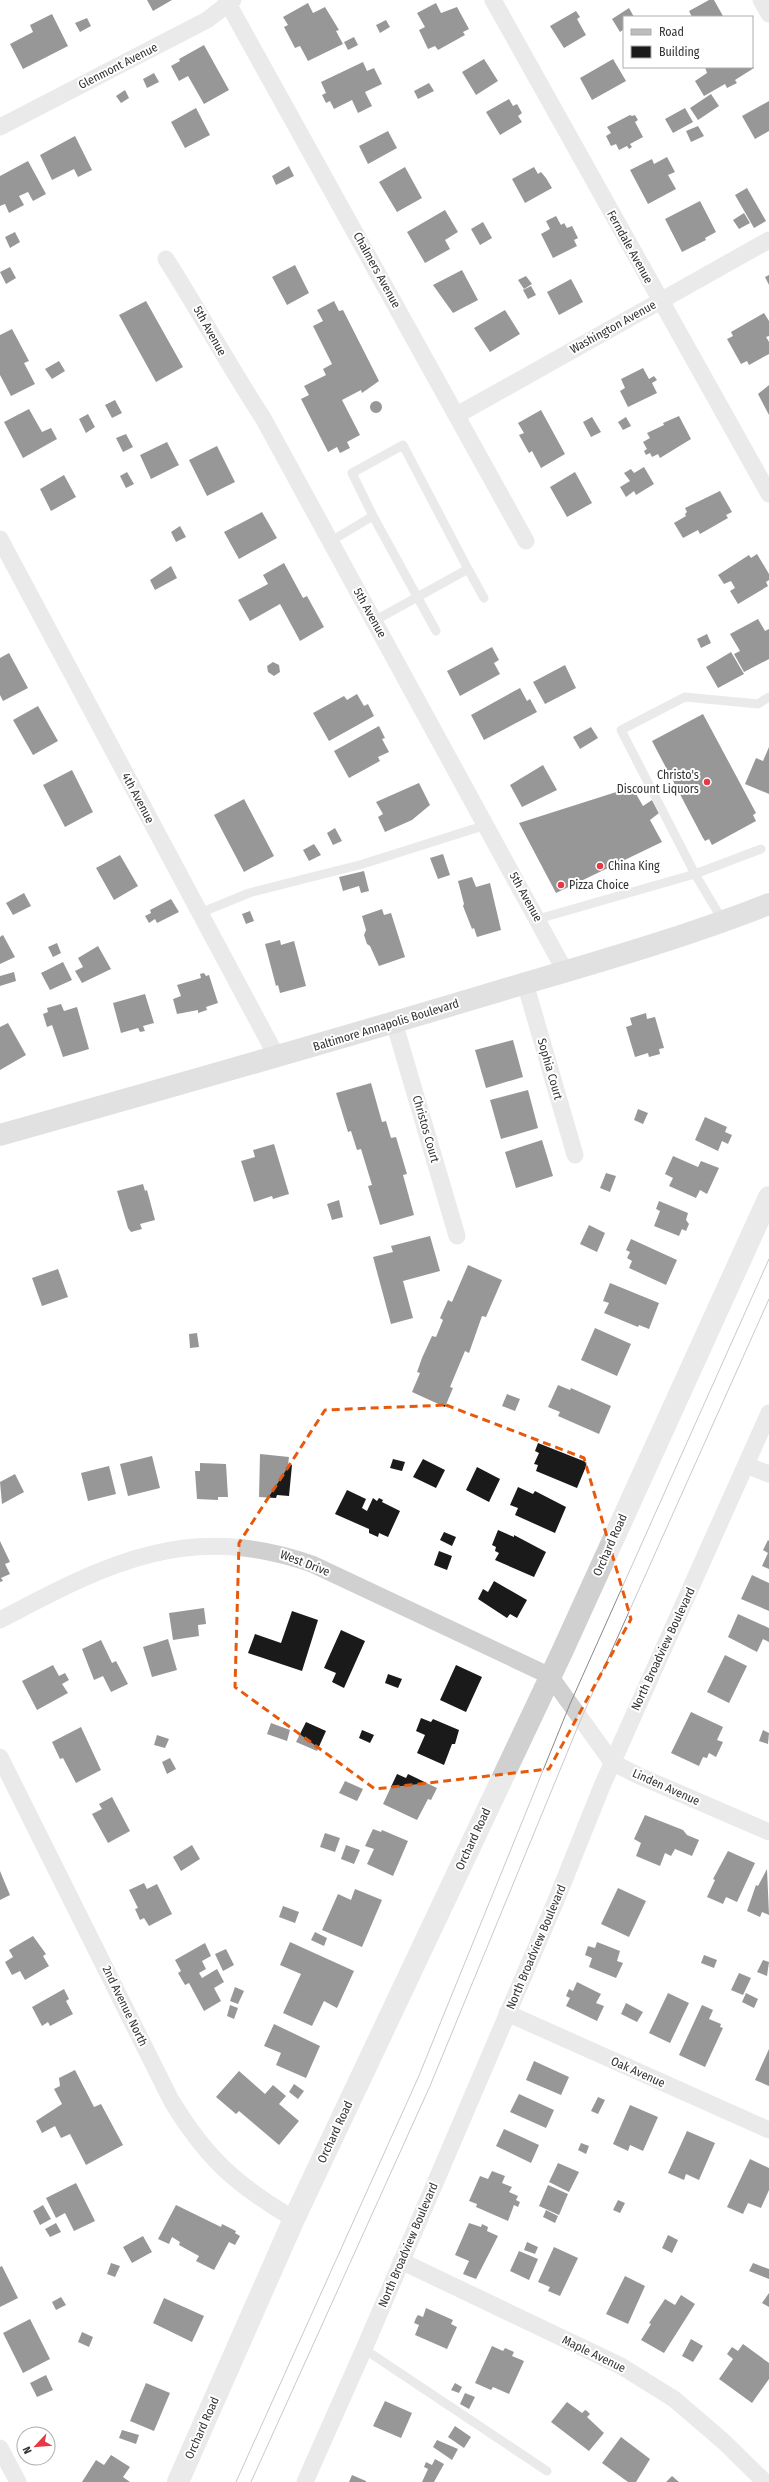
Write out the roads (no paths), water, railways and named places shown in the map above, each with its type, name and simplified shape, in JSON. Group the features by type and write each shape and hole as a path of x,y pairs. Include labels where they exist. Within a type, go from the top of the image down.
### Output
{"main road":[{"name":"Baltimore Annapolis Boulevard","path":"0,1135 277,1057 565,971 723,921 769,904"}],"street":[{"name":"Ferndale Avenue","path":"494,0 660,301 769,494"},
{"path":"761,0 769,14"},
{"name":"Glenmont Avenue","path":"0,127 207,20 229,1"},
{"name":"Chalmers Avenue","path":"229,1 526,541"},
{"name":"Washington Avenue","path":"457,415 769,240"},
{"name":"5th Avenue","path":"166,259 194,303 229,365 263,418 565,971"},
{"name":"4th Avenue","path":"0,539 277,1057"},
{"name":"Sophia Court","path":"525,983 575,1155"},
{"name":"Christos Court","path":"394,1022 457,1236"},
{"name":"Orchard Road","path":"178,2482 294,2219 550,1676 769,1197"},
{"name":"North Broadview Boulevard","path":"305,2482 364,2349 612,1762 769,1413"},
{"path":"746,1466 769,1474"},
{"name":"West Drive","path":"0,1620 68,1584 119,1562 192,1547 259,1549 312,1564 550,1676 581,1719"},
{"name":"Linden Avenue","path":"581,1719 612,1762 632,1773 769,1832"},
{"name":"2nd Avenue North","path":"0,1757 171,2100 192,2134 210,2156 236,2180 264,2201 294,2219"},
{"name":"Oak Avenue","path":"507,2013 769,2130"},
{"name":"Maple Avenue","path":"401,2261 621,2366 674,2399 723,2440 765,2482"},
{"path":"0,2448 18,2482"}],"lane":[{"path":"436,631 373,516 352,473 403,445 484,598"},
{"path":"331,541 373,516"},
{"path":"374,621 468,569"},
{"path":"723,921 695,874 621,730 685,698 758,704 769,697"},
{"path":"200,912 249,893 363,864 486,825"},
{"path":"538,920 695,874 761,849"},
{"path":"364,2349 547,2471"}],"tram line":[{"path":"236,2482 418,2078 570,1704 769,1259"},
{"path":"251,2482 430,2086 581,1719 769,1299"}],"place":[{"name":"Christo's Discount Liquors","path":"707,782"},
{"name":"China King","path":"600,866"},
{"name":"Pizza Choice","path":"561,885"}]}
